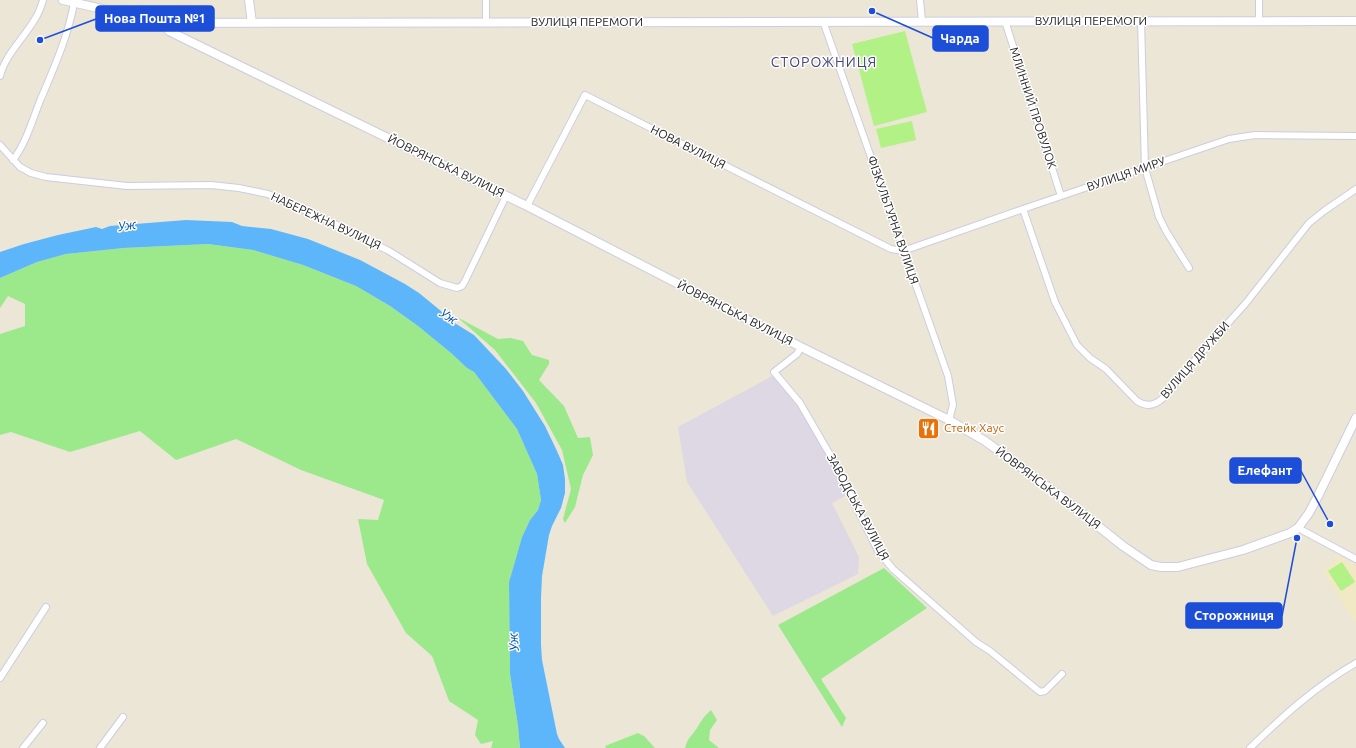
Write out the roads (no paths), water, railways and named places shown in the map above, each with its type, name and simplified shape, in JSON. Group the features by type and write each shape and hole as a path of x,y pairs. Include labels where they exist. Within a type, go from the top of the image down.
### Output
{"street":[{"path":"0,76 8,59 31,27 41,8 43,0"},
{"name":"ВУЛИЦЯ ПЕРЕМОГИ","path":"63,0 163,23 1356,21"},
{"path":"249,0 252,23"},
{"path":"486,0 486,22"},
{"path":"920,0 922,22"},
{"path":"1259,0 1260,21"},
{"path":"13,160 23,144 47,83 68,28 74,3"},
{"name":"ФІЗКУЛЬТУРНА ВУЛИЦЯ","path":"823,21 948,376 953,406 950,420"},
{"name":"МЛИННИЙ ПРОВУЛОК","path":"1005,21 1061,196"},
{"path":"1141,21 1145,168 1159,217 1189,268"},
{"name":"ЙОВРЯНСЬКА ВУЛИЦЯ","path":"163,23 169,31 527,206 801,347 950,420 984,441 1059,495 1123,546 1151,565 1161,567 1178,567 1243,550 1290,533 1298,528"},
{"name":"НОВА ВУЛИЦЯ","path":"527,206 585,95 891,248 903,251"},
{"name":"ВУЛИЦЯ МИРУ","path":"903,251 1229,139 1255,135 1356,136"},
{"name":"НАБЕРЕЖНА ВУЛИЦЯ","path":"0,145 20,167 31,173 46,177 128,186 211,185 239,188 268,194 329,221 389,251 440,283 457,288 462,286 465,281 506,196"},
{"name":"ВУЛИЦЯ ДРУЖБИ","path":"1023,209 1056,302 1077,345 1090,358 1106,369 1137,401 1143,405 1150,405 1156,404 1162,399 1246,303 1309,223 1356,189"},
{"name":"ЗАВОДСЬКА ВУЛИЦЯ","path":"801,347 797,354 774,372 800,403 833,460 884,560 976,642 990,651 1036,690 1040,692 1045,691 1062,674"},
{"path":"1356,418 1318,496 1309,513 1298,528 1356,559"},
{"path":"0,678 46,607"},
{"path":"1250,748 1309,695 1331,678 1356,663"},
{"path":"100,748 123,717"},
{"path":"23,748 43,722"}],"water":[{"name":"Уж","path":"186,220 232,222 242,226 271,229 308,239 360,260 419,293 441,311 448,319 474,335 506,369 523,391 545,426 557,451 563,465 565,479 565,493 561,508 549,535 542,576 541,644 542,660 557,734 565,748 520,748 510,674 509,582 522,537 530,520 538,510 541,500 537,474 517,429 474,372 467,368 418,326 390,306 356,286 303,265 253,250 208,244 124,248 66,254 37,262 0,278 0,252 24,244 96,227 102,229 110,226"}],"place":[{"name":"Чарда","path":"872,11"},
{"name":"Нова Пошта №1","path":"40,40"},
{"name":"Стейк Хаус","path":"929,428"},
{"name":"Елефант","path":"1330,524"},
{"name":"Сторожниця","path":"1297,538"}],"district":[{"name":"СТОРОЖНИЦЯ","path":"824,62"}]}
